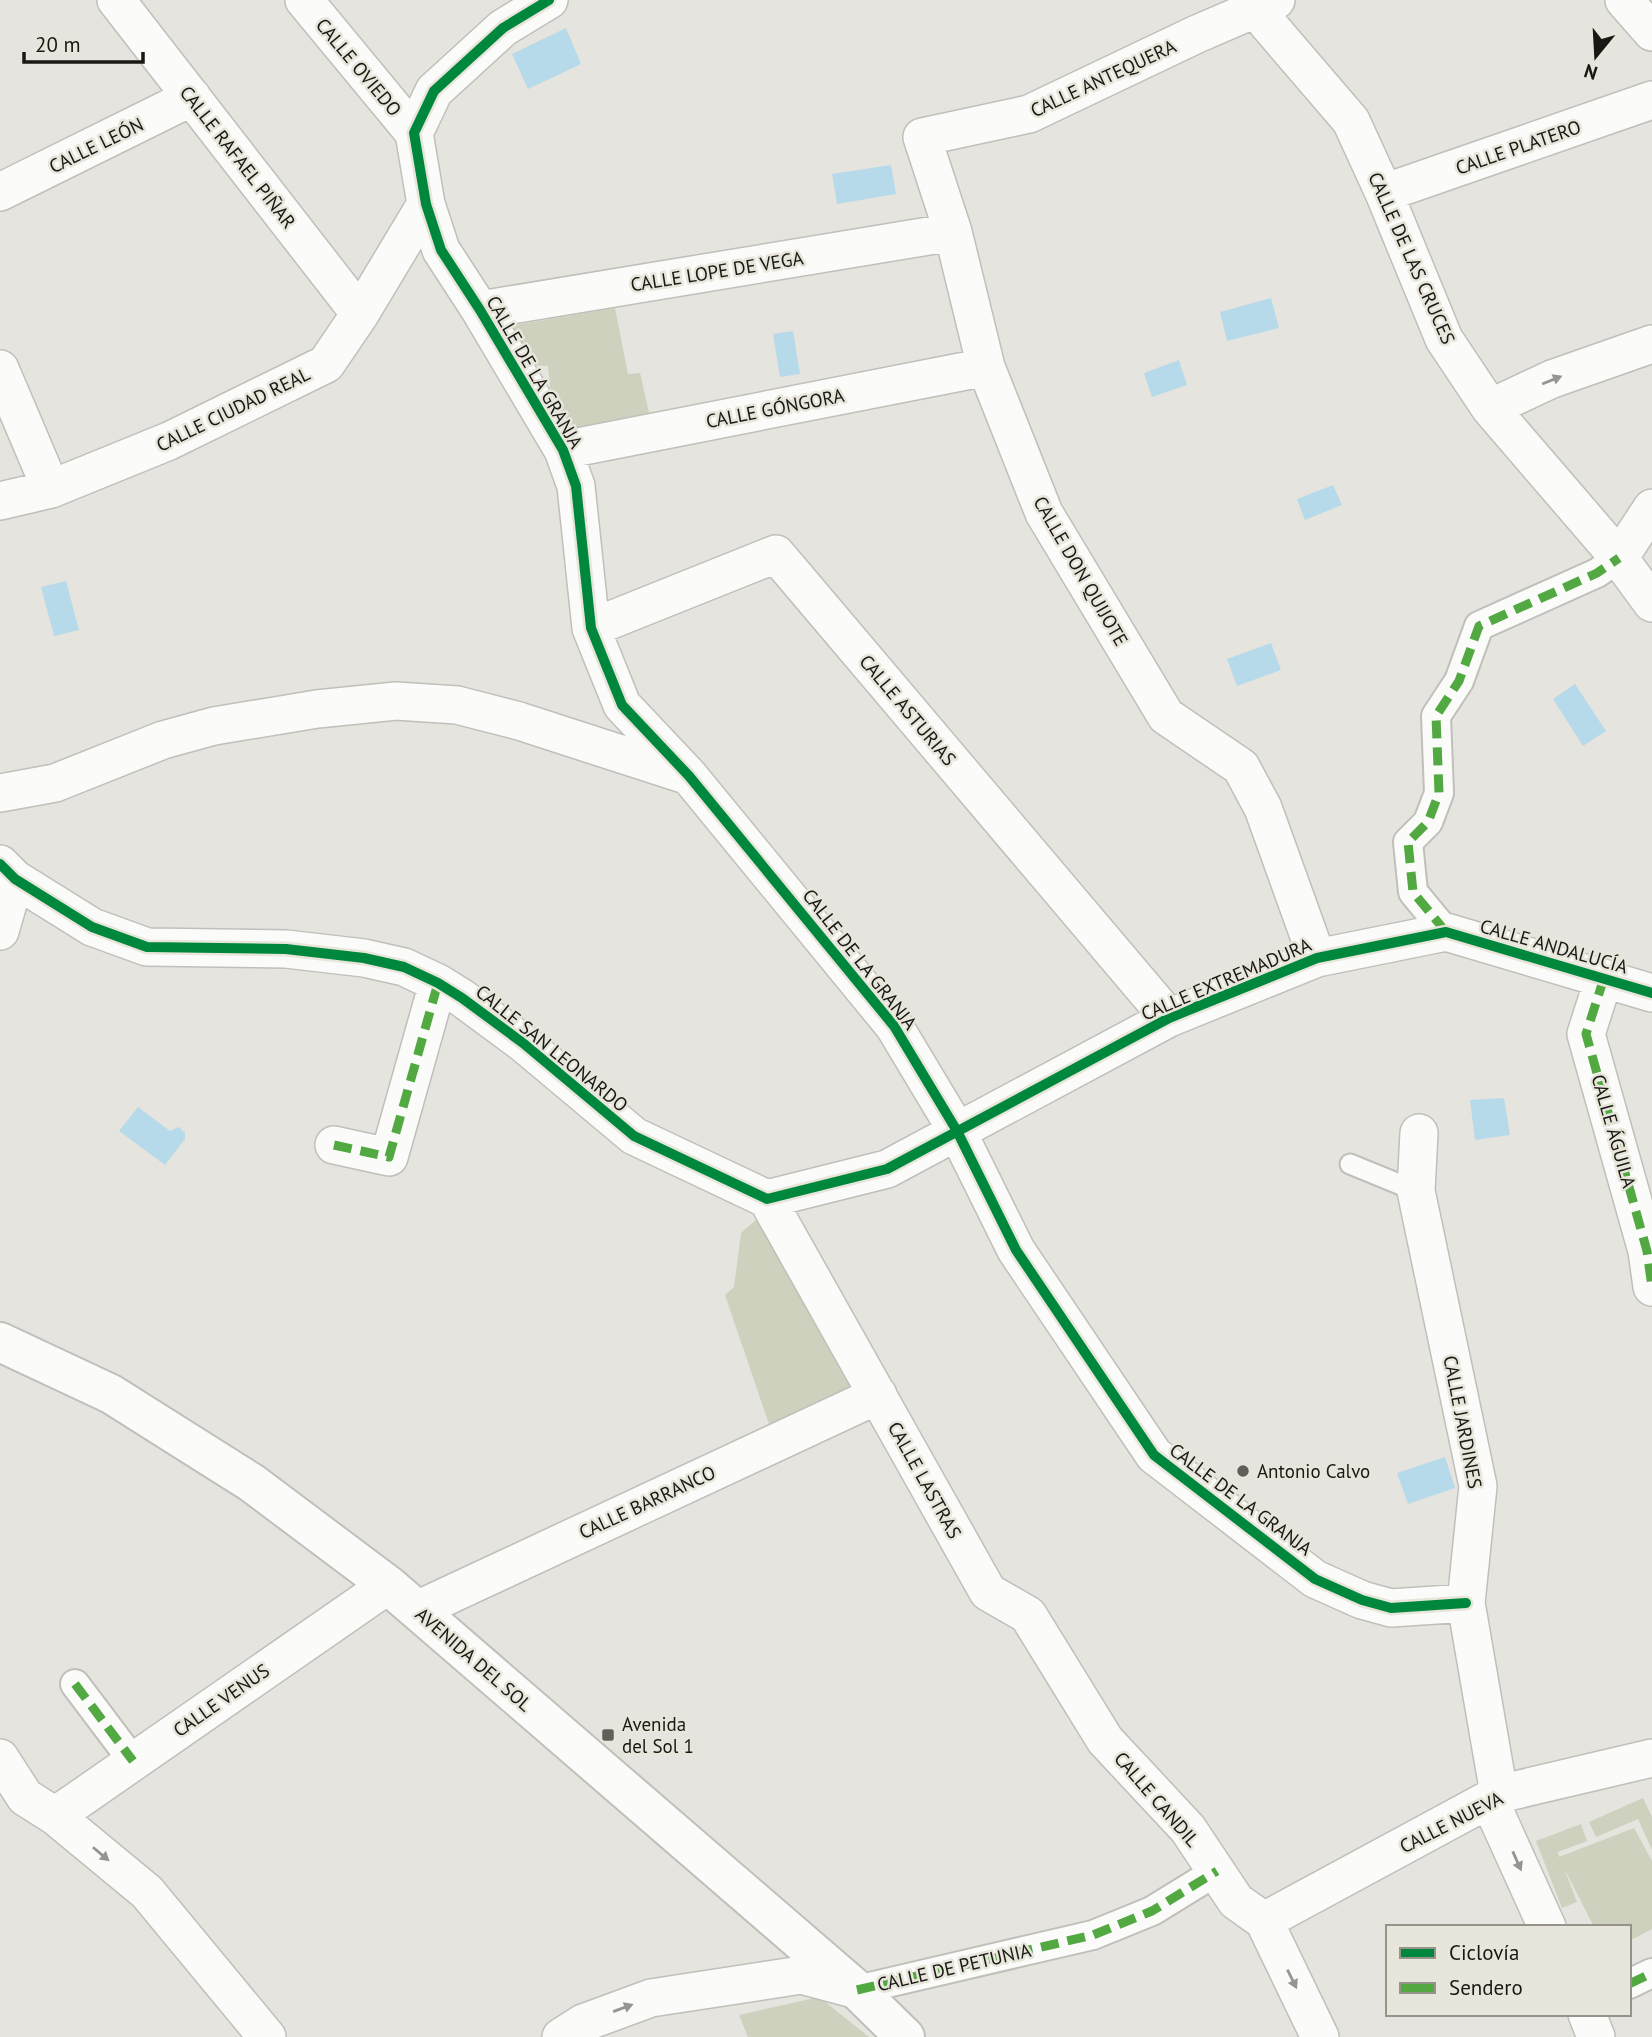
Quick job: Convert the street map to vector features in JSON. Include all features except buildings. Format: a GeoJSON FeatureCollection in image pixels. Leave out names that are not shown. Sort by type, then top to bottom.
{"type":"FeatureCollection","features":[{"type":"Feature","properties":{"kind":"street","name":"CALLE RAFAEL PIÑAR"},"geometry":{"type":"LineString","coordinates":[[116,0],[360,314]]}},
{"type":"Feature","properties":{"kind":"street","name":"CALLE OVIEDO"},"geometry":{"type":"LineString","coordinates":[[304,0],[414,134]]}},
{"type":"Feature","properties":{"kind":"street"},"geometry":{"type":"LineString","coordinates":[[414,134],[434,91],[503,28],[549,0]]}},
{"type":"Feature","properties":{"kind":"street"},"geometry":{"type":"LineString","coordinates":[[1624,0],[1652,32]]}},
{"type":"Feature","properties":{"kind":"street","name":"CALLE ANTEQUERA"},"geometry":{"type":"LineString","coordinates":[[922,136],[1029,114],[1263,2]]}},
{"type":"Feature","properties":{"kind":"street","name":"CALLE DE LAS CRUCES"},"geometry":{"type":"LineString","coordinates":[[1263,2],[1267,23],[1351,121],[1384,193],[1444,339],[1490,408],[1619,558],[1652,603]]}},
{"type":"Feature","properties":{"kind":"street","name":"CALLE LEÓN"},"geometry":{"type":"LineString","coordinates":[[0,192],[192,97]]}},
{"type":"Feature","properties":{"kind":"street","name":"CALLE PLATERO"},"geometry":{"type":"LineString","coordinates":[[1384,193],[1652,100]]}},
{"type":"Feature","properties":{"kind":"street","name":"CALLE DE LA GRANJA"},"geometry":{"type":"LineString","coordinates":[[414,134],[426,204],[441,250],[481,310],[563,450],[576,486],[591,628],[622,705],[689,776],[894,1026],[957,1131],[1016,1250],[1154,1455],[1315,1578],[1362,1600],[1391,1608],[1466,1603]]}},
{"type":"Feature","properties":{"kind":"street","name":"CALLE DON QUIJOTE"},"geometry":{"type":"LineString","coordinates":[[922,136],[953,232],[986,367],[1044,513],[1166,716],[1241,767],[1263,808],[1317,958]]}},
{"type":"Feature","properties":{"kind":"street","name":"CALLE CIUDAD REAL"},"geometry":{"type":"LineString","coordinates":[[0,501],[51,489],[169,441],[326,364],[360,314],[426,204]]}},
{"type":"Feature","properties":{"kind":"street","name":"CALLE LOPE DE VEGA"},"geometry":{"type":"LineString","coordinates":[[481,310],[953,232]]}},
{"type":"Feature","properties":{"kind":"street"},"geometry":{"type":"LineString","coordinates":[[1490,408],[1552,380],[1652,344]]}},
{"type":"Feature","properties":{"kind":"street","name":"CALLE GÓNGORA"},"geometry":{"type":"LineString","coordinates":[[563,450],[986,367]]}},
{"type":"Feature","properties":{"kind":"street"},"geometry":{"type":"LineString","coordinates":[[0,369],[51,489]]}},
{"type":"Feature","properties":{"kind":"street"},"geometry":{"type":"LineString","coordinates":[[1446,932],[1413,892],[1408,842],[1428,822],[1439,793],[1436,716],[1459,681],[1479,626],[1597,573],[1619,558],[1652,508]]}},
{"type":"Feature","properties":{"kind":"street","name":"CALLE ASTURIAS"},"geometry":{"type":"LineString","coordinates":[[591,628],[776,554],[1169,1018]]}},
{"type":"Feature","properties":{"kind":"street"},"geometry":{"type":"LineString","coordinates":[[0,793],[55,783],[163,740],[214,726],[317,709],[396,701],[457,705],[482,711],[689,776]]}},
{"type":"Feature","properties":{"kind":"street"},"geometry":{"type":"LineString","coordinates":[[0,931],[8,871]]}},
{"type":"Feature","properties":{"kind":"street","name":"CALLE SAN LEONARDO"},"geometry":{"type":"LineString","coordinates":[[8,871],[92,927],[147,947],[286,949],[364,958],[404,967],[438,983],[523,1043],[634,1136],[767,1199]]}},
{"type":"Feature","properties":{"kind":"street","name":"CALLE EXTREMADURA"},"geometry":{"type":"LineString","coordinates":[[957,1131],[1169,1018],[1317,958],[1446,932]]}},
{"type":"Feature","properties":{"kind":"street","name":"CALLE ANDALUCÍA"},"geometry":{"type":"LineString","coordinates":[[1446,932],[1652,993]]}},
{"type":"Feature","properties":{"kind":"street","name":"CALLE ÁGUILA"},"geometry":{"type":"LineString","coordinates":[[1604,978],[1586,1034],[1643,1239],[1652,1287]]}},
{"type":"Feature","properties":{"kind":"street"},"geometry":{"type":"LineString","coordinates":[[334,1145],[389,1157],[438,983]]}},
{"type":"Feature","properties":{"kind":"street"},"geometry":{"type":"LineString","coordinates":[[767,1199],[887,1169],[957,1131]]}},
{"type":"Feature","properties":{"kind":"street","name":"CALLE JARDINES"},"geometry":{"type":"LineString","coordinates":[[1419,1133],[1416,1191],[1478,1486],[1466,1603],[1494,1797],[1546,1925]]}},
{"type":"Feature","properties":{"kind":"street","name":"CALLE LASTRAS"},"geometry":{"type":"LineString","coordinates":[[767,1199],[988,1592],[1028,1615],[1105,1740]]}},
{"type":"Feature","properties":{"kind":"street","name":"AVENIDA DEL SOL"},"geometry":{"type":"LineString","coordinates":[[0,1342],[111,1394],[252,1483],[388,1585],[857,1990],[905,2037]]}},
{"type":"Feature","properties":{"kind":"street","name":"CALLE BARRANCO"},"geometry":{"type":"LineString","coordinates":[[417,1610],[878,1395]]}},
{"type":"Feature","properties":{"kind":"street","name":"CALLE VENUS"},"geometry":{"type":"LineString","coordinates":[[27,1805],[133,1761],[388,1585]]}},
{"type":"Feature","properties":{"kind":"street"},"geometry":{"type":"LineString","coordinates":[[75,1685],[133,1761]]}},
{"type":"Feature","properties":{"kind":"street","name":"CALLE CANDIL"},"geometry":{"type":"LineString","coordinates":[[1105,1740],[1188,1829],[1236,1901],[1264,1921]]}},
{"type":"Feature","properties":{"kind":"street"},"geometry":{"type":"LineString","coordinates":[[0,1758],[27,1805],[157,1885],[267,2037]]}},
{"type":"Feature","properties":{"kind":"street","name":"CALLE NUEVA"},"geometry":{"type":"LineString","coordinates":[[1264,1921],[1494,1797],[1652,1758]]}},
{"type":"Feature","properties":{"kind":"street","name":"CALLE DE PETUNIA"},"geometry":{"type":"LineString","coordinates":[[581,2032],[651,1998],[801,1975],[857,1990],[1093,1935],[1152,1911],[1217,1871]]}},
{"type":"Feature","properties":{"kind":"street"},"geometry":{"type":"LineString","coordinates":[[1264,1921],[1320,2037]]}},
{"type":"Feature","properties":{"kind":"street"},"geometry":{"type":"LineString","coordinates":[[1631,1983],[1652,1973]]}},
{"type":"Feature","properties":{"kind":"street"},"geometry":{"type":"LineString","coordinates":[[1588,2016],[1596,2037]]}},
{"type":"Feature","properties":{"kind":"lane"},"geometry":{"type":"LineString","coordinates":[[1350,1164],[1416,1191]]}},
{"type":"Feature","properties":{"kind":"green space"},"geometry":{"type":"Polygon","coordinates":[[[615,308],[628,374],[640,373],[650,417],[567,433],[551,396],[548,366],[528,365],[504,327],[615,308]]]}},
{"type":"Feature","properties":{"kind":"green space"},"geometry":{"type":"Polygon","coordinates":[[[757,1219],[856,1390],[770,1427],[725,1295],[734,1287],[741,1233],[757,1219]]]}},
{"type":"Feature","properties":{"kind":"green space"},"geometry":{"type":"Polygon","coordinates":[[[1643,1798],[1652,1817],[1652,1850],[1638,1819],[1596,1837],[1589,1822],[1643,1798]]]}},
{"type":"Feature","properties":{"kind":"green space"},"geometry":{"type":"Polygon","coordinates":[[[1581,1824],[1587,1841],[1558,1852],[1559,1857],[1634,1828],[1652,1861],[1652,1929],[1631,1940],[1631,1925],[1593,1925],[1564,1868],[1577,1902],[1562,1908],[1536,1841],[1581,1824]]]}},
{"type":"Feature","properties":{"kind":"green space"},"geometry":{"type":"Polygon","coordinates":[[[819,1997],[869,2037],[748,2037],[739,2015],[819,1997]]]}},
{"type":"Feature","properties":{"kind":"water"},"geometry":{"type":"Polygon","coordinates":[[[566,28],[581,64],[528,89],[512,54],[566,28]]]}},
{"type":"Feature","properties":{"kind":"water"},"geometry":{"type":"Polygon","coordinates":[[[891,165],[896,194],[837,204],[832,174],[891,165]]]}},
{"type":"Feature","properties":{"kind":"water"},"geometry":{"type":"Polygon","coordinates":[[[1271,298],[1279,328],[1227,341],[1220,312],[1271,298]]]}},
{"type":"Feature","properties":{"kind":"water"},"geometry":{"type":"Polygon","coordinates":[[[793,331],[800,374],[780,377],[773,334],[793,331]]]}},
{"type":"Feature","properties":{"kind":"water"},"geometry":{"type":"Polygon","coordinates":[[[1179,360],[1187,385],[1152,397],[1144,373],[1179,360]]]}},
{"type":"Feature","properties":{"kind":"water"},"geometry":{"type":"Polygon","coordinates":[[[1333,485],[1342,505],[1305,520],[1297,499],[1333,485]]]}},
{"type":"Feature","properties":{"kind":"water"},"geometry":{"type":"Polygon","coordinates":[[[66,581],[79,630],[54,636],[41,587],[66,581]]]}},
{"type":"Feature","properties":{"kind":"water"},"geometry":{"type":"Polygon","coordinates":[[[1271,643],[1281,670],[1237,686],[1227,659],[1271,643]]]}},
{"type":"Feature","properties":{"kind":"water"},"geometry":{"type":"Polygon","coordinates":[[[1575,684],[1606,731],[1583,746],[1553,699],[1575,684]]]}},
{"type":"Feature","properties":{"kind":"water"},"geometry":{"type":"Polygon","coordinates":[[[1504,1098],[1510,1135],[1475,1140],[1470,1100],[1504,1098]]]}},
{"type":"Feature","properties":{"kind":"water"},"geometry":{"type":"Polygon","coordinates":[[[138,1107],[170,1131],[179,1127],[185,1133],[185,1139],[165,1165],[119,1131],[138,1107]]]}},
{"type":"Feature","properties":{"kind":"water"},"geometry":{"type":"Polygon","coordinates":[[[1445,1457],[1455,1488],[1408,1504],[1397,1473],[1445,1457]]]}},
{"type":"Feature","properties":{"kind":"marked path"},"geometry":{"type":"LineString","coordinates":[[1446,932],[1413,892],[1408,842],[1428,822],[1439,793],[1436,716],[1459,681],[1479,626],[1597,573],[1619,558]]}},
{"type":"Feature","properties":{"kind":"marked path"},"geometry":{"type":"LineString","coordinates":[[1604,978],[1586,1034],[1647,1251],[1652,1287]]}},
{"type":"Feature","properties":{"kind":"marked path"},"geometry":{"type":"LineString","coordinates":[[334,1145],[389,1157],[438,983]]}},
{"type":"Feature","properties":{"kind":"marked path"},"geometry":{"type":"LineString","coordinates":[[75,1684],[133,1761]]}},
{"type":"Feature","properties":{"kind":"marked path"},"geometry":{"type":"LineString","coordinates":[[857,1990],[1093,1935],[1152,1911],[1217,1871]]}},
{"type":"Feature","properties":{"kind":"marked path"},"geometry":{"type":"LineString","coordinates":[[1631,1983],[1652,1973]]}},
{"type":"Feature","properties":{"kind":"cycle path"},"geometry":{"type":"LineString","coordinates":[[549,0],[503,28],[434,91],[414,133],[426,204],[441,250],[563,450],[576,486],[591,628],[622,705],[689,776],[894,1026],[957,1131],[1016,1250],[1154,1455],[1315,1579],[1362,1600],[1391,1608],[1466,1603]]}},
{"type":"Feature","properties":{"kind":"cycle path"},"geometry":{"type":"LineString","coordinates":[[0,864],[15,879],[92,927],[147,947],[286,949],[364,958],[404,967],[462,998],[523,1043],[634,1136],[767,1199],[887,1169],[1169,1018],[1317,958],[1446,932],[1652,993]]}},
{"type":"Feature","properties":{"kind":"place","name":"Antonio Calvo"},"geometry":{"type":"Point","coordinates":[1243,1471]}},
{"type":"Feature","properties":{"kind":"place","name":"Avenida del Sol 1"},"geometry":{"type":"Point","coordinates":[608,1735]}}]}
